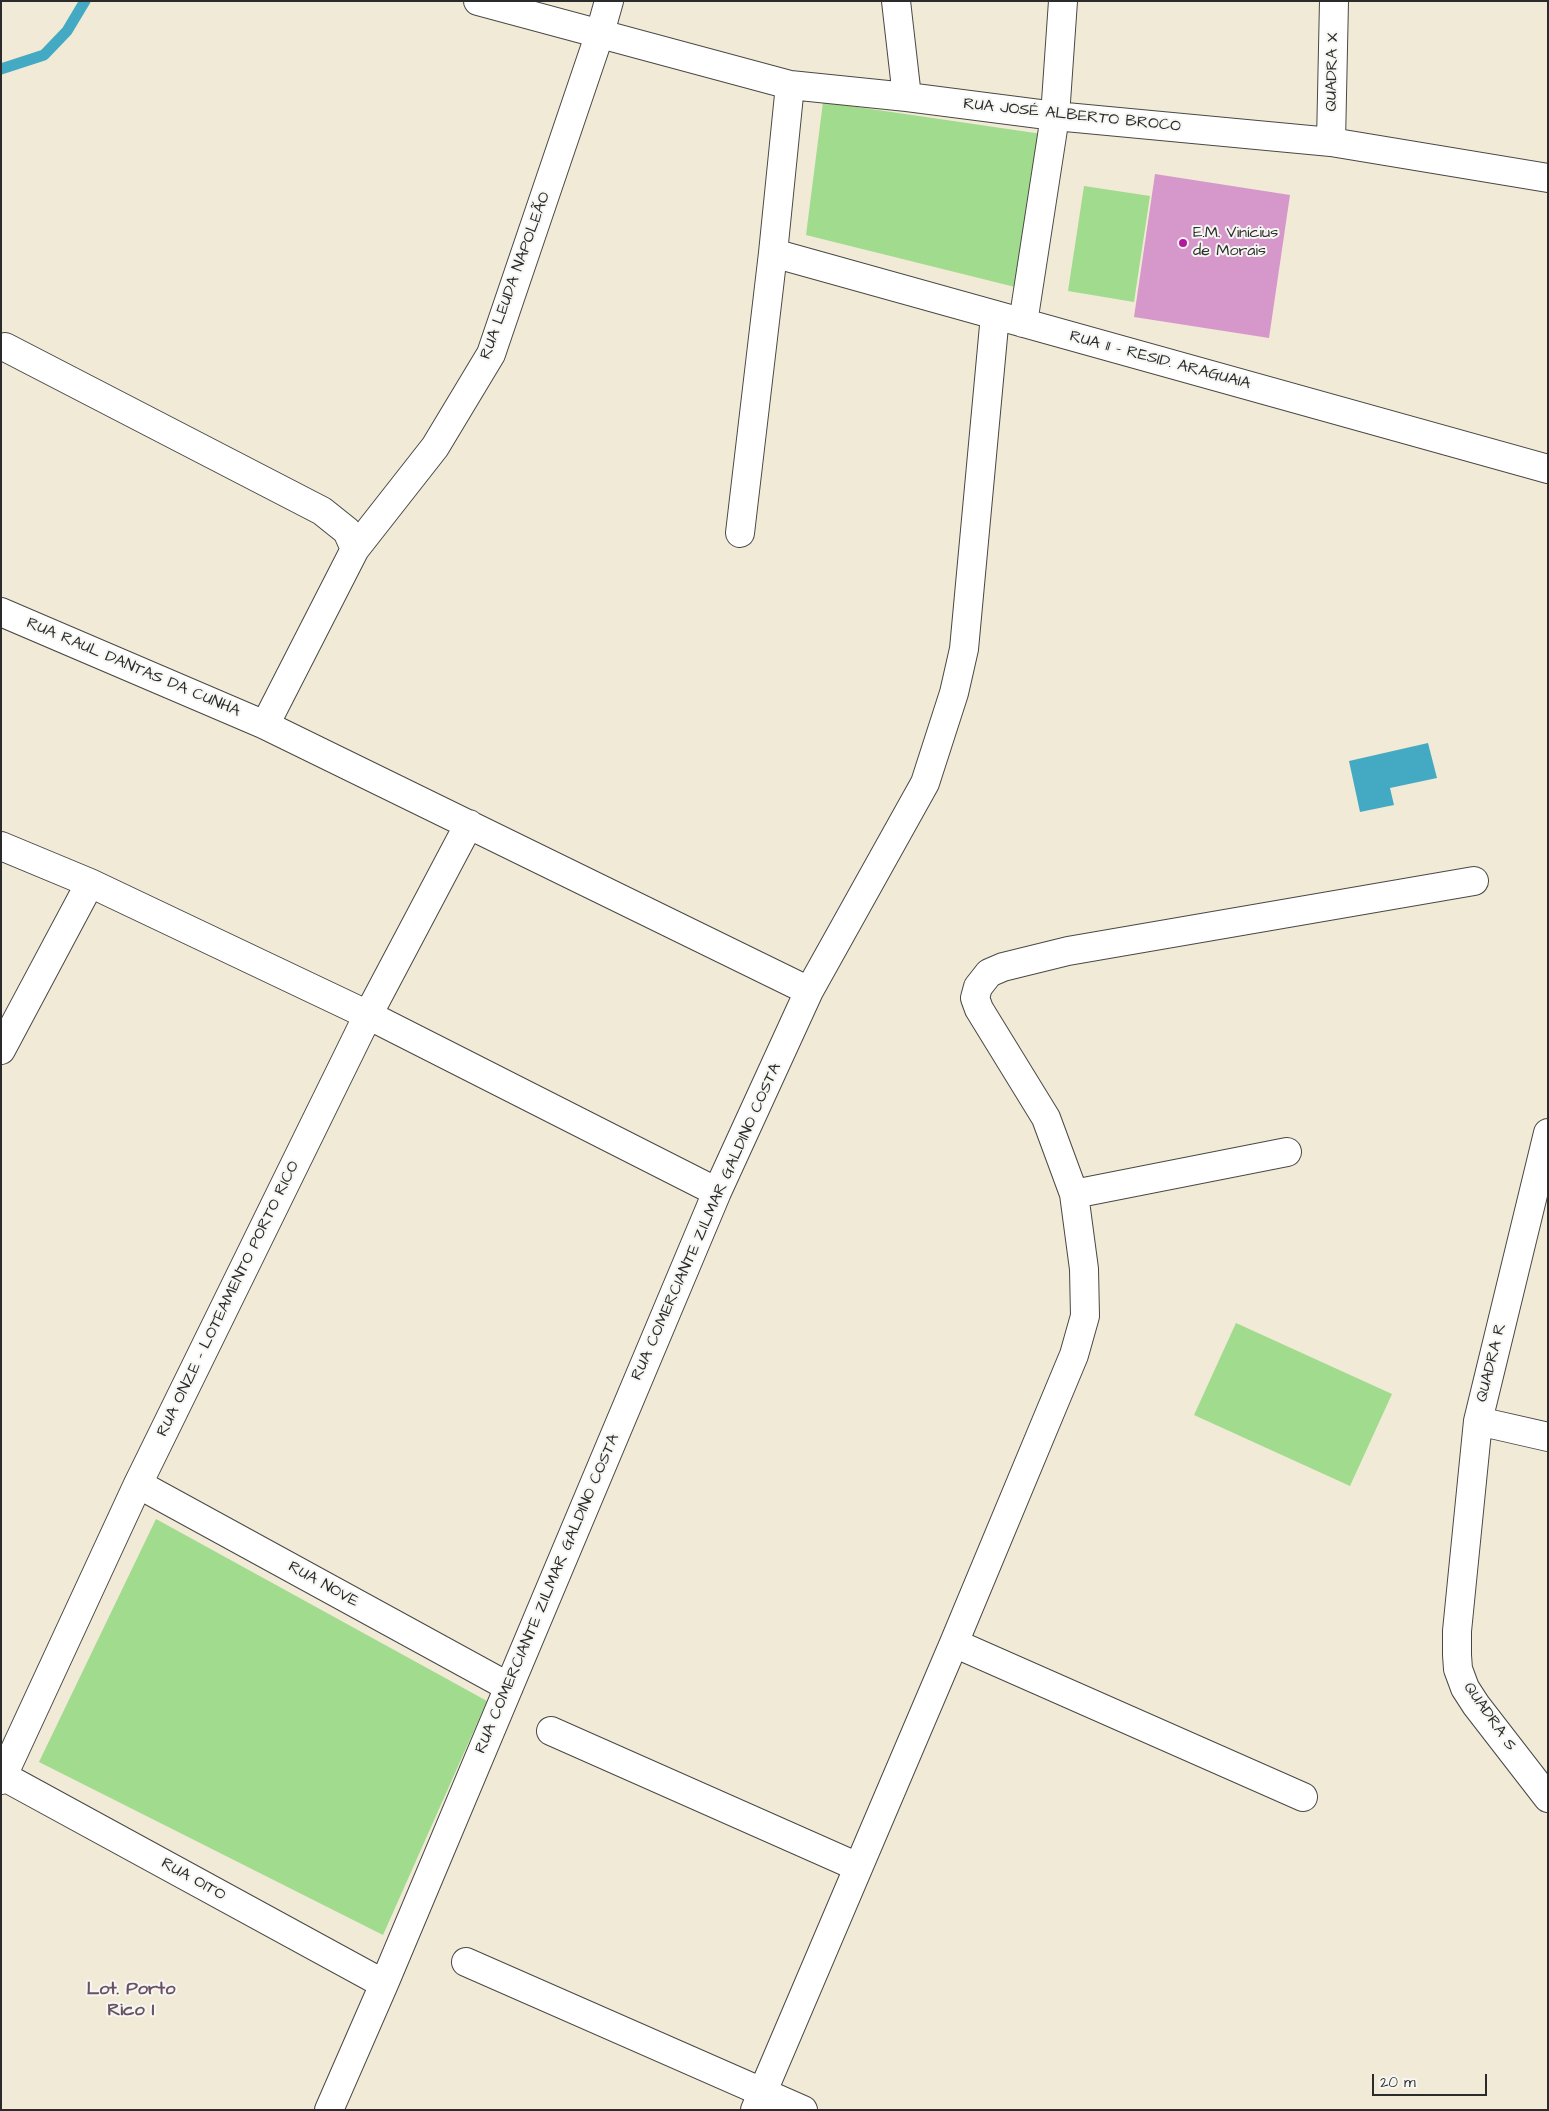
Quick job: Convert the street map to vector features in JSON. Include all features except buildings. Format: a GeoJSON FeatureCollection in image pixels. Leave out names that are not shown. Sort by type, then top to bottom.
{"type":"FeatureCollection","features":[{"type":"Feature","properties":{"kind":"street","name":"RUA JOSÉ ALBERTO BROCO"},"geometry":{"type":"LineString","coordinates":[[478,1],[790,85],[907,97],[1055,116],[1331,142],[1548,178]]}},
{"type":"Feature","properties":{"kind":"street","name":"RUA LEUDA NAPOLEÃO"},"geometry":{"type":"LineString","coordinates":[[265,724],[355,550],[435,447],[491,354],[600,33],[609,1]]}},
{"type":"Feature","properties":{"kind":"street"},"geometry":{"type":"LineString","coordinates":[[896,1],[907,97]]}},
{"type":"Feature","properties":{"kind":"street"},"geometry":{"type":"LineString","coordinates":[[1023,323],[1055,116],[1063,1]]}},
{"type":"Feature","properties":{"kind":"street","name":"QUADRA X"},"geometry":{"type":"LineString","coordinates":[[1331,142],[1334,1]]}},
{"type":"Feature","properties":{"kind":"street"},"geometry":{"type":"LineString","coordinates":[[740,533],[773,252],[790,85]]}},
{"type":"Feature","properties":{"kind":"street","name":"RUA 11 - RESID. ARAGUAIA"},"geometry":{"type":"LineString","coordinates":[[773,252],[995,316],[1548,469]]}},
{"type":"Feature","properties":{"kind":"street","name":"RUA COMERCIANTE ZILMAR GALDINO COSTA"},"geometry":{"type":"LineString","coordinates":[[329,2110],[384,1984],[717,1192],[809,991],[925,783],[954,693],[964,649],[969,614],[995,316]]}},
{"type":"Feature","properties":{"kind":"street"},"geometry":{"type":"LineString","coordinates":[[5,347],[322,511],[347,531],[355,550]]}},
{"type":"Feature","properties":{"kind":"street","name":"RUA RAUL DANTAS DA CUNHA"},"geometry":{"type":"LineString","coordinates":[[1,612],[265,724],[809,991]]}},
{"type":"Feature","properties":{"kind":"street","name":"RUA ONZE - LOTEAMENTO PORTO RICO"},"geometry":{"type":"LineString","coordinates":[[2,1777],[138,1484],[368,1015],[469,824]]}},
{"type":"Feature","properties":{"kind":"street"},"geometry":{"type":"LineString","coordinates":[[1,846],[90,883],[368,1015],[717,1192]]}},
{"type":"Feature","properties":{"kind":"street"},"geometry":{"type":"LineString","coordinates":[[759,2101],[1074,1355],[1084,1316],[1086,1295],[1074,1194],[1046,1118],[979,1009],[975,998],[978,987],[989,973],[1003,967],[1068,951],[1474,881]]}},
{"type":"Feature","properties":{"kind":"street"},"geometry":{"type":"LineString","coordinates":[[1,1050],[90,883]]}},
{"type":"Feature","properties":{"kind":"street","name":"QUADRA R"},"geometry":{"type":"LineString","coordinates":[[1462,1597],[1478,1421],[1548,1134]]}},
{"type":"Feature","properties":{"kind":"street"},"geometry":{"type":"LineString","coordinates":[[1074,1194],[1287,1152]]}},
{"type":"Feature","properties":{"kind":"street"},"geometry":{"type":"LineString","coordinates":[[1478,1421],[1548,1438]]}},
{"type":"Feature","properties":{"kind":"street","name":"RUA NOVE"},"geometry":{"type":"LineString","coordinates":[[138,1484],[509,1687]]}},
{"type":"Feature","properties":{"kind":"street","name":"QUADRA S"},"geometry":{"type":"LineString","coordinates":[[1462,1597],[1457,1631],[1457,1655],[1458,1669],[1465,1688],[1548,1798]]}},
{"type":"Feature","properties":{"kind":"street"},"geometry":{"type":"LineString","coordinates":[[954,1643],[1303,1797]]}},
{"type":"Feature","properties":{"kind":"street"},"geometry":{"type":"LineString","coordinates":[[551,1731],[858,1867]]}},
{"type":"Feature","properties":{"kind":"street","name":"RUA OITO"},"geometry":{"type":"LineString","coordinates":[[2,1777],[384,1984]]}},
{"type":"Feature","properties":{"kind":"street"},"geometry":{"type":"LineString","coordinates":[[466,1962],[759,2101],[803,2110]]}},
{"type":"Feature","properties":{"kind":"green space"},"geometry":{"type":"Polygon","coordinates":[[[823,102],[1042,134],[1023,289],[806,235],[823,102]]]}},
{"type":"Feature","properties":{"kind":"green space"},"geometry":{"type":"Polygon","coordinates":[[[1084,186],[1150,196],[1134,302],[1068,291],[1084,186]]]}},
{"type":"Feature","properties":{"kind":"green space"},"geometry":{"type":"Polygon","coordinates":[[[1236,1323],[1392,1394],[1350,1486],[1194,1415],[1236,1323]]]}},
{"type":"Feature","properties":{"kind":"green space"},"geometry":{"type":"Polygon","coordinates":[[[156,1519],[487,1701],[383,1935],[39,1762],[156,1519]]]}},
{"type":"Feature","properties":{"kind":"water"},"geometry":{"type":"Polygon","coordinates":[[[1428,743],[1437,778],[1390,788],[1394,805],[1360,812],[1349,761],[1428,743]]]}},
{"type":"Feature","properties":{"kind":"waterway"},"geometry":{"type":"LineString","coordinates":[[1,69],[44,55],[67,31],[85,1]]}},
{"type":"Feature","properties":{"kind":"place","name":"E.M. Vinícius de Morais"},"geometry":{"type":"Point","coordinates":[1183,243]}},
{"type":"Feature","properties":{"kind":"district","name":"Lot. Porto Rico I"},"geometry":{"type":"Point","coordinates":[131,2000]}}]}
